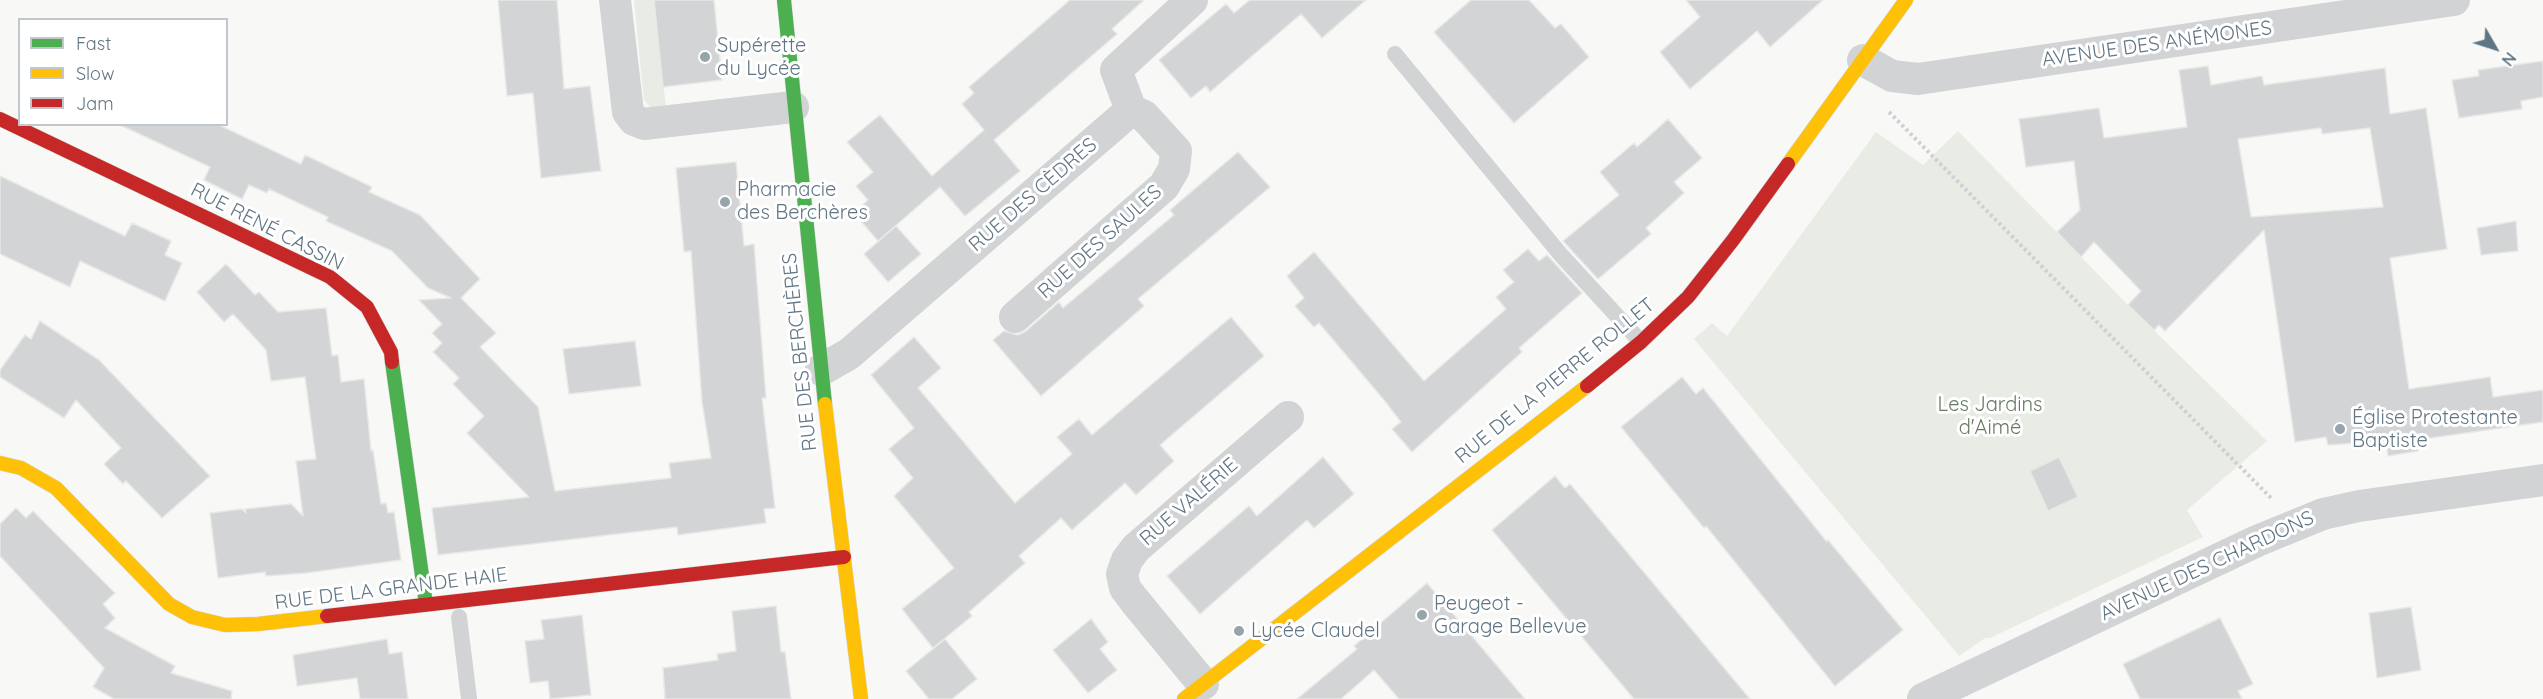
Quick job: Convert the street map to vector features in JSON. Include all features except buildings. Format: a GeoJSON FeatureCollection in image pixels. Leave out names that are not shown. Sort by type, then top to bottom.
{"type":"FeatureCollection","features":[{"type":"Feature","properties":{"kind":"street"},"geometry":{"type":"LineString","coordinates":[[615,0],[628,112],[634,120],[644,124],[793,107]]}},
{"type":"Feature","properties":{"kind":"street","name":"RUE DES BERCHÈRES"},"geometry":{"type":"LineString","coordinates":[[784,0],[821,370],[861,699]]}},
{"type":"Feature","properties":{"kind":"street"},"geometry":{"type":"LineString","coordinates":[[1131,110],[1116,70],[1192,0]]}},
{"type":"Feature","properties":{"kind":"street","name":"RUE DE LA PIERRE ROLLET"},"geometry":{"type":"LineString","coordinates":[[1193,691],[1641,342],[1688,297],[1733,240],[1905,0]]}},
{"type":"Feature","properties":{"kind":"street","name":"AVENUE DES ANÉMONES"},"geometry":{"type":"LineString","coordinates":[[1863,60],[1892,76],[1918,79],[2454,0]]}},
{"type":"Feature","properties":{"kind":"street","name":"RUE DES SAULES"},"geometry":{"type":"LineString","coordinates":[[1015,317],[1164,186],[1174,170],[1176,152],[1144,116],[1131,110]]}},
{"type":"Feature","properties":{"kind":"street","name":"RUE DES CÈDRES"},"geometry":{"type":"LineString","coordinates":[[821,370],[849,354],[1131,110]]}},
{"type":"Feature","properties":{"kind":"street","name":"RUE RENÉ CASSIN"},"geometry":{"type":"LineString","coordinates":[[0,119],[330,277],[367,307],[391,352],[447,607]]}},
{"type":"Feature","properties":{"kind":"street","name":"RUE VALÉRIE"},"geometry":{"type":"LineString","coordinates":[[1193,691],[1125,588],[1122,574],[1136,548],[1288,417]]}},
{"type":"Feature","properties":{"kind":"street","name":"RUE DE LA GRANDE HAIE"},"geometry":{"type":"LineString","coordinates":[[0,463],[21,468],[56,488],[169,604],[192,617],[225,625],[447,607],[844,557]]}},
{"type":"Feature","properties":{"kind":"street","name":"AVENUE DES CHARDONS"},"geometry":{"type":"LineString","coordinates":[[1923,699],[2295,523],[2359,506],[2543,480]]}},
{"type":"Feature","properties":{"kind":"lane"},"geometry":{"type":"LineString","coordinates":[[1395,54],[1561,255],[1641,342]]}},
{"type":"Feature","properties":{"kind":"lane"},"geometry":{"type":"LineString","coordinates":[[447,607],[469,699]]}},
{"type":"Feature","properties":{"kind":"path"},"geometry":{"type":"LineString","coordinates":[[1892,76],[1879,101],[2295,523]]}},
{"type":"Feature","properties":{"kind":"green space"},"geometry":{"type":"Polygon","coordinates":[[[634,0],[654,0],[666,108],[651,108],[644,100],[634,0]]]}},
{"type":"Feature","properties":{"kind":"green space","name":"Les Jardins d'Aimé"},"geometry":{"type":"Polygon","coordinates":[[[1958,131],[2128,305],[2267,441],[2187,510],[2203,537],[1990,638],[1985,638],[1959,656],[1694,339],[1712,323],[1727,336],[1876,132],[1923,165],[1958,131]]]}},
{"type":"Feature","properties":{"kind":"traffic: fast"},"geometry":{"type":"LineString","coordinates":[[784,0],[825,404]]}},
{"type":"Feature","properties":{"kind":"traffic: fast"},"geometry":{"type":"LineString","coordinates":[[392,362],[426,604]]}},
{"type":"Feature","properties":{"kind":"traffic: slow"},"geometry":{"type":"LineString","coordinates":[[1788,164],[1906,0]]}},
{"type":"Feature","properties":{"kind":"traffic: slow"},"geometry":{"type":"LineString","coordinates":[[1184,699],[1587,386]]}},
{"type":"Feature","properties":{"kind":"traffic: slow"},"geometry":{"type":"LineString","coordinates":[[825,404],[861,699]]}},
{"type":"Feature","properties":{"kind":"traffic: slow"},"geometry":{"type":"LineString","coordinates":[[0,463],[21,468],[56,488],[169,604],[192,617],[225,625],[258,624],[327,616]]}},
{"type":"Feature","properties":{"kind":"traffic: jam"},"geometry":{"type":"LineString","coordinates":[[0,119],[330,277],[367,307],[391,352],[392,362]]}},
{"type":"Feature","properties":{"kind":"traffic: jam"},"geometry":{"type":"LineString","coordinates":[[1587,386],[1641,342],[1688,297],[1788,164]]}},
{"type":"Feature","properties":{"kind":"traffic: jam"},"geometry":{"type":"LineString","coordinates":[[327,616],[844,557]]}},
{"type":"Feature","properties":{"kind":"place","name":"Supérette du Lycée"},"geometry":{"type":"Point","coordinates":[705,57]}},
{"type":"Feature","properties":{"kind":"place","name":"Pharmacie des Berchères"},"geometry":{"type":"Point","coordinates":[725,202]}},
{"type":"Feature","properties":{"kind":"place","name":"Église Protestante Baptiste"},"geometry":{"type":"Point","coordinates":[2340,429]}},
{"type":"Feature","properties":{"kind":"place","name":"Peugeot - Garage Bellevue"},"geometry":{"type":"Point","coordinates":[1422,615]}},
{"type":"Feature","properties":{"kind":"place","name":"Lycée Claudel"},"geometry":{"type":"Point","coordinates":[1239,631]}}]}
